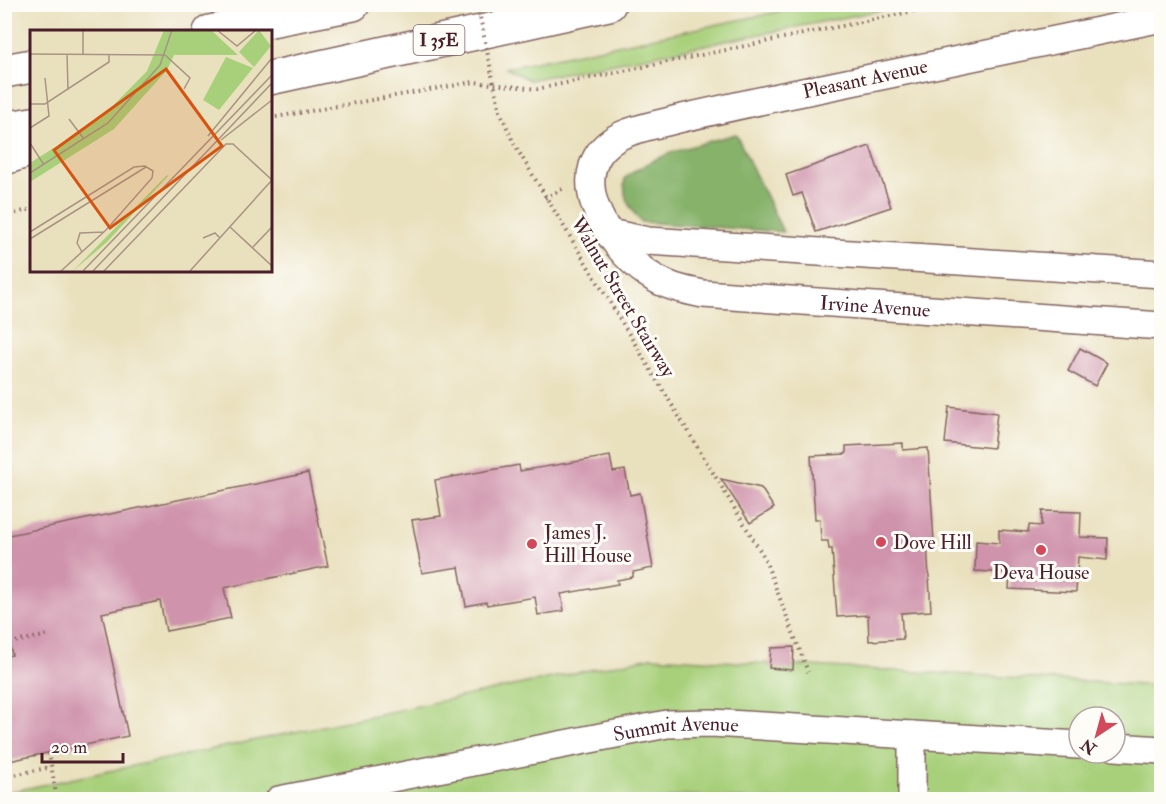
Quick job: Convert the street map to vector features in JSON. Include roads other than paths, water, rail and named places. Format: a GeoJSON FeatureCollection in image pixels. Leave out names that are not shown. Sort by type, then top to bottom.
{"type":"FeatureCollection","features":[{"type":"Feature","properties":{"kind":"highway"},"geometry":{"type":"LineString","coordinates":[[220,30],[353,4]]}},
{"type":"Feature","properties":{"kind":"highway","name":"I 35E"},"geometry":{"type":"LineString","coordinates":[[272,78],[609,4]]}},
{"type":"Feature","properties":{"kind":"highway"},"geometry":{"type":"LineString","coordinates":[[4,55],[30,56]]}},
{"type":"Feature","properties":{"kind":"highway"},"geometry":{"type":"LineString","coordinates":[[4,71],[30,66]]}},
{"type":"Feature","properties":{"kind":"highway"},"geometry":{"type":"LineString","coordinates":[[4,129],[30,124]]}},
{"type":"Feature","properties":{"kind":"highway"},"geometry":{"type":"LineString","coordinates":[[4,158],[30,151]]}},
{"type":"Feature","properties":{"kind":"street","name":"Pleasant Avenue"},"geometry":{"type":"LineString","coordinates":[[590,175],[606,146],[639,129],[718,110],[1161,18]]}},
{"type":"Feature","properties":{"kind":"street","name":"Irvine Avenue"},"geometry":{"type":"LineString","coordinates":[[590,175],[596,212],[609,233],[625,254],[646,273],[665,284],[703,294],[1161,326]]}},
{"type":"Feature","properties":{"kind":"street"},"geometry":{"type":"LineString","coordinates":[[609,233],[660,242],[1161,274]]}},
{"type":"Feature","properties":{"kind":"street","name":"Summit Avenue"},"geometry":{"type":"LineString","coordinates":[[279,800],[667,724],[711,723],[1067,744]]}},
{"type":"Feature","properties":{"kind":"street"},"geometry":{"type":"LineString","coordinates":[[912,735],[912,800]]}},
{"type":"Feature","properties":{"kind":"street"},"geometry":{"type":"LineString","coordinates":[[1127,748],[1161,750]]}},
{"type":"Feature","properties":{"kind":"place","name":"Dove Hill"},"geometry":{"type":"Point","coordinates":[881,542]}},
{"type":"Feature","properties":{"kind":"place","name":"James J. Hill House"},"geometry":{"type":"Point","coordinates":[532,544]}},
{"type":"Feature","properties":{"kind":"place","name":"Deva House"},"geometry":{"type":"Point","coordinates":[1041,550]}}]}
